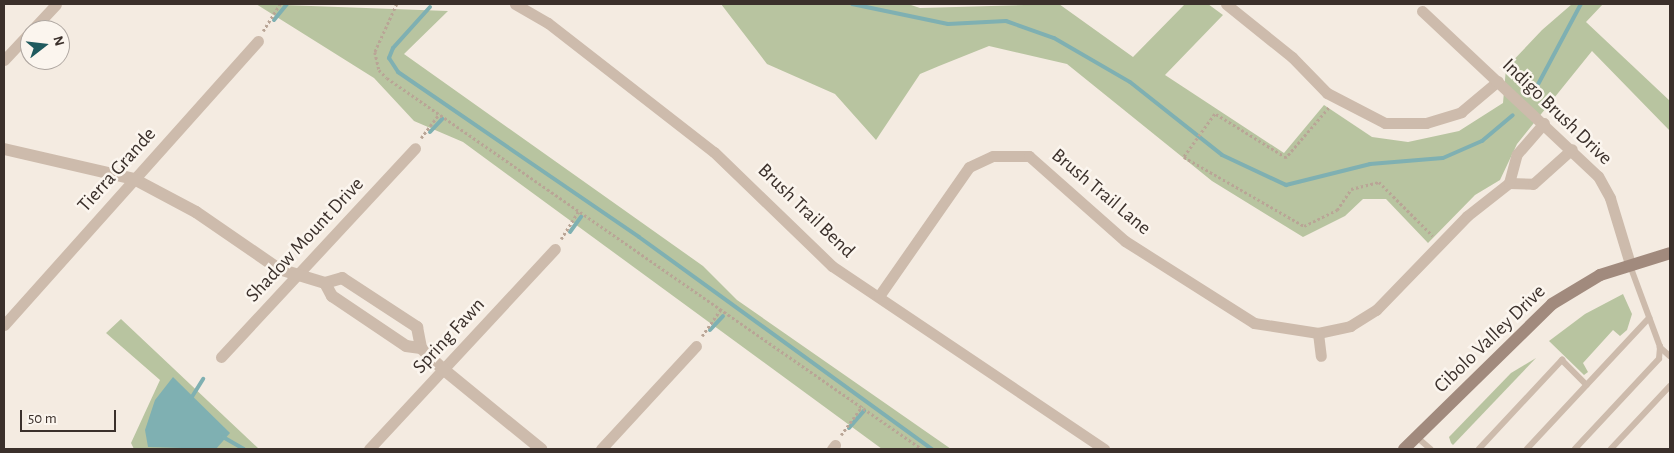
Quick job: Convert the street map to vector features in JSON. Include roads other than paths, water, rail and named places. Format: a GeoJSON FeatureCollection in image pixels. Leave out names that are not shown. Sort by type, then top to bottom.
{"type":"FeatureCollection","features":[{"type":"Feature","properties":{"kind":"main road","name":"Cibolo Valley Drive"},"geometry":{"type":"LineString","coordinates":[[1404,449],[1552,304],[1630,264],[1670,253]]}},
{"type":"Feature","properties":{"kind":"street"},"geometry":{"type":"LineString","coordinates":[[41,20],[56,4]]}},
{"type":"Feature","properties":{"kind":"street","name":"Brush Trail Bend"},"geometry":{"type":"LineString","coordinates":[[515,4],[548,23],[714,152],[826,260],[1104,449]]}},
{"type":"Feature","properties":{"kind":"street"},"geometry":{"type":"LineString","coordinates":[[1226,4],[1267,34],[1336,99],[1385,123],[1426,123],[1461,112],[1498,82]]}},
{"type":"Feature","properties":{"kind":"street","name":"Indigo Brush Drive"},"geometry":{"type":"LineString","coordinates":[[1422,11],[1572,149],[1598,176],[1610,198],[1630,264]]}},
{"type":"Feature","properties":{"kind":"street","name":"Tierra Grande"},"geometry":{"type":"LineString","coordinates":[[4,325],[258,41]]}},
{"type":"Feature","properties":{"kind":"street"},"geometry":{"type":"LineString","coordinates":[[4,60],[20,43]]}},
{"type":"Feature","properties":{"kind":"street"},"geometry":{"type":"LineString","coordinates":[[1544,123],[1517,154],[1509,184],[1532,184],[1572,149]]}},
{"type":"Feature","properties":{"kind":"street"},"geometry":{"type":"LineString","coordinates":[[4,148],[134,179],[196,212],[254,256],[299,276],[325,283],[342,278],[383,302],[417,327],[422,348],[443,369],[541,449]]}},
{"type":"Feature","properties":{"kind":"street","name":"Shadow Mount Drive"},"geometry":{"type":"LineString","coordinates":[[221,357],[299,276],[415,148]]}},
{"type":"Feature","properties":{"kind":"street","name":"Brush Trail Lane"},"geometry":{"type":"LineString","coordinates":[[880,296],[969,167],[993,156],[1029,156],[1126,241],[1254,323],[1318,333],[1350,326],[1376,310],[1467,216],[1509,184]]}},
{"type":"Feature","properties":{"kind":"street","name":"Spring Fawn"},"geometry":{"type":"LineString","coordinates":[[369,449],[555,249]]}},
{"type":"Feature","properties":{"kind":"street"},"geometry":{"type":"LineString","coordinates":[[325,283],[332,296],[406,346],[422,348]]}},
{"type":"Feature","properties":{"kind":"street"},"geometry":{"type":"LineString","coordinates":[[1318,333],[1321,356]]}},
{"type":"Feature","properties":{"kind":"street"},"geometry":{"type":"LineString","coordinates":[[601,449],[696,346]]}},
{"type":"Feature","properties":{"kind":"lane"},"geometry":{"type":"LineString","coordinates":[[1575,449],[1659,359],[1660,347],[1630,264]]}},
{"type":"Feature","properties":{"kind":"lane"},"geometry":{"type":"LineString","coordinates":[[1528,449],[1650,318]]}},
{"type":"Feature","properties":{"kind":"lane"},"geometry":{"type":"LineString","coordinates":[[1660,347],[1670,356]]}},
{"type":"Feature","properties":{"kind":"lane"},"geometry":{"type":"LineString","coordinates":[[1479,449],[1562,360],[1587,385]]}},
{"type":"Feature","properties":{"kind":"lane"},"geometry":{"type":"LineString","coordinates":[[1611,449],[1670,386]]}},
{"type":"Feature","properties":{"kind":"lane"},"geometry":{"type":"LineString","coordinates":[[1417,437],[1431,449]]}},
{"type":"Feature","properties":{"kind":"water"},"geometry":{"type":"Polygon","coordinates":[[[173,377],[230,433],[216,449],[148,447],[145,430],[155,400],[173,377]]]}},
{"type":"Feature","properties":{"kind":"waterway"},"geometry":{"type":"LineString","coordinates":[[274,20],[287,4]]}},
{"type":"Feature","properties":{"kind":"waterway"},"geometry":{"type":"LineString","coordinates":[[852,4],[948,24],[1006,21],[1054,38],[1130,82],[1222,155],[1286,185],[1370,164],[1443,158],[1482,141],[1513,115]]}},
{"type":"Feature","properties":{"kind":"waterway"},"geometry":{"type":"LineString","coordinates":[[1535,90],[1581,4]]}},
{"type":"Feature","properties":{"kind":"waterway"},"geometry":{"type":"LineString","coordinates":[[430,7],[393,48],[389,58],[398,72],[639,237],[932,449]]}},
{"type":"Feature","properties":{"kind":"waterway"},"geometry":{"type":"LineString","coordinates":[[430,132],[442,119]]}},
{"type":"Feature","properties":{"kind":"waterway"},"geometry":{"type":"LineString","coordinates":[[570,232],[581,217]]}},
{"type":"Feature","properties":{"kind":"waterway"},"geometry":{"type":"LineString","coordinates":[[710,330],[723,316]]}},
{"type":"Feature","properties":{"kind":"waterway"},"geometry":{"type":"LineString","coordinates":[[190,400],[203,379]]}},
{"type":"Feature","properties":{"kind":"waterway"},"geometry":{"type":"LineString","coordinates":[[849,428],[864,411]]}},
{"type":"Feature","properties":{"kind":"waterway"},"geometry":{"type":"LineString","coordinates":[[223,437],[244,449]]}}]}
